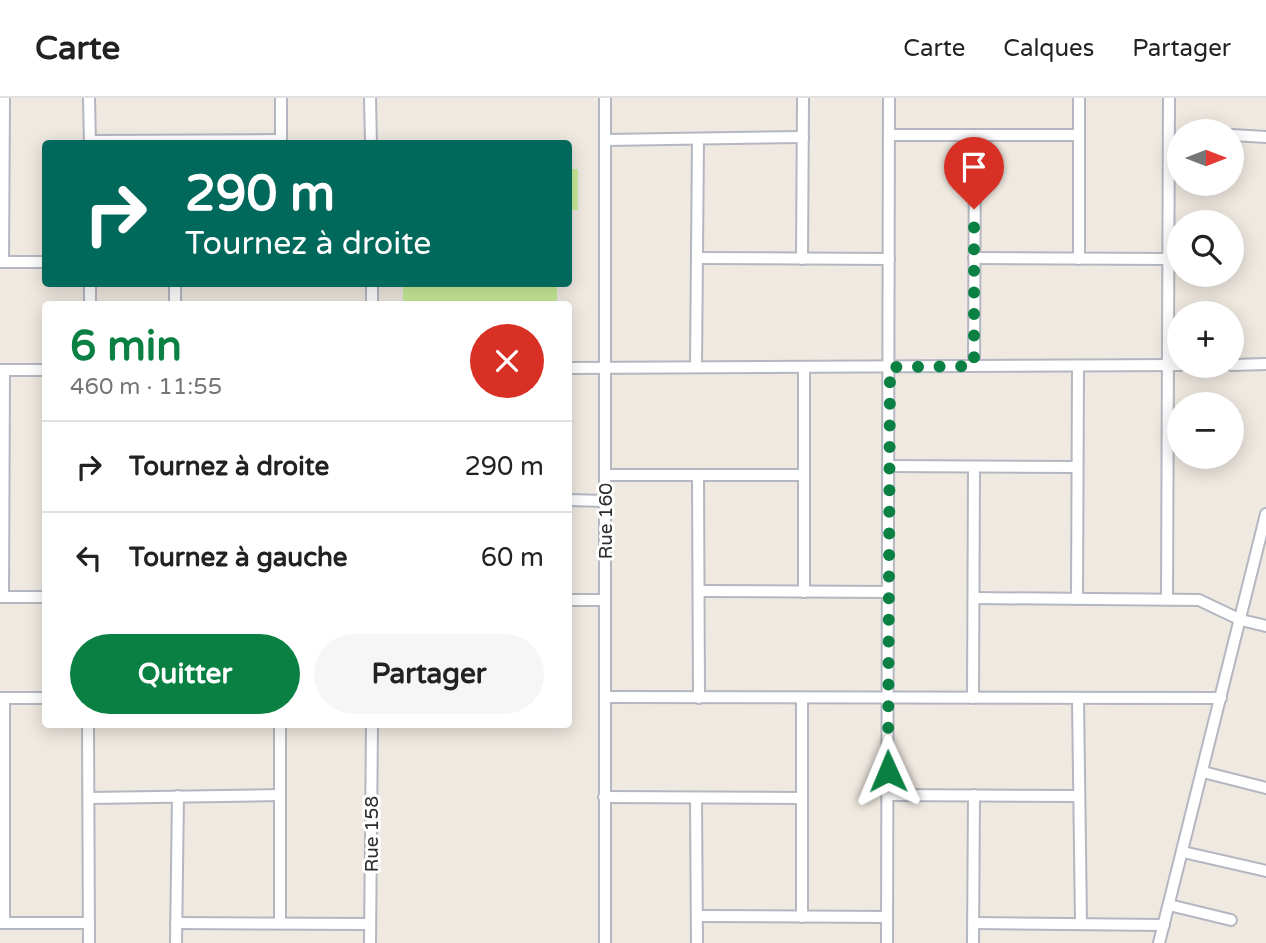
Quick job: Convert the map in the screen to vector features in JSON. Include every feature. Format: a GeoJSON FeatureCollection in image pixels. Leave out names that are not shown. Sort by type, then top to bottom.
{"type":"FeatureCollection","features":[{"type":"Feature","properties":{"kind":"street"},"geometry":{"type":"LineString","coordinates":[[4,98],[2,262],[42,262]]}},
{"type":"Feature","properties":{"kind":"street"},"geometry":{"type":"LineString","coordinates":[[89,98],[90,140]]}},
{"type":"Feature","properties":{"kind":"street"},"geometry":{"type":"LineString","coordinates":[[281,98],[281,140]]}},
{"type":"Feature","properties":{"kind":"street"},"geometry":{"type":"LineString","coordinates":[[370,98],[371,140]]}},
{"type":"Feature","properties":{"kind":"street","name":"Rue 160"},"geometry":{"type":"LineString","coordinates":[[605,98],[605,943]]}},
{"type":"Feature","properties":{"kind":"street"},"geometry":{"type":"LineString","coordinates":[[802,258],[803,98]]}},
{"type":"Feature","properties":{"kind":"street"},"geometry":{"type":"LineString","coordinates":[[887,943],[889,98]]}},
{"type":"Feature","properties":{"kind":"street"},"geometry":{"type":"LineString","coordinates":[[1079,98],[1079,258]]}},
{"type":"Feature","properties":{"kind":"street"},"geometry":{"type":"LineString","coordinates":[[1169,98],[1172,119]]}},
{"type":"Feature","properties":{"kind":"street"},"geometry":{"type":"LineString","coordinates":[[889,135],[1079,135]]}},
{"type":"Feature","properties":{"kind":"street"},"geometry":{"type":"LineString","coordinates":[[974,366],[975,135]]}},
{"type":"Feature","properties":{"kind":"street"},"geometry":{"type":"LineString","coordinates":[[1244,136],[1266,137]]}},
{"type":"Feature","properties":{"kind":"street"},"geometry":{"type":"LineString","coordinates":[[605,140],[803,137]]}},
{"type":"Feature","properties":{"kind":"street"},"geometry":{"type":"LineString","coordinates":[[696,367],[698,139]]}},
{"type":"Feature","properties":{"kind":"street"},"geometry":{"type":"LineString","coordinates":[[696,258],[889,259]]}},
{"type":"Feature","properties":{"kind":"street"},"geometry":{"type":"LineString","coordinates":[[974,258],[1167,259]]}},
{"type":"Feature","properties":{"kind":"street"},"geometry":{"type":"LineString","coordinates":[[1244,365],[1266,364]]}},
{"type":"Feature","properties":{"kind":"street"},"geometry":{"type":"LineString","coordinates":[[572,368],[1167,365]]}},
{"type":"Feature","properties":{"kind":"street"},"geometry":{"type":"LineString","coordinates":[[1077,599],[1078,367]]}},
{"type":"Feature","properties":{"kind":"street"},"geometry":{"type":"LineString","coordinates":[[803,368],[804,592]]}},
{"type":"Feature","properties":{"kind":"street"},"geometry":{"type":"LineString","coordinates":[[42,370],[2,370],[1,473],[2,597],[42,597]]}},
{"type":"Feature","properties":{"kind":"street"},"geometry":{"type":"LineString","coordinates":[[1167,599],[1174,378]]}},
{"type":"Feature","properties":{"kind":"street"},"geometry":{"type":"LineString","coordinates":[[888,467],[1077,467]]}},
{"type":"Feature","properties":{"kind":"street"},"geometry":{"type":"LineString","coordinates":[[973,698],[974,467]]}},
{"type":"Feature","properties":{"kind":"street"},"geometry":{"type":"LineString","coordinates":[[604,475],[803,475]]}},
{"type":"Feature","properties":{"kind":"street"},"geometry":{"type":"LineString","coordinates":[[698,475],[698,698]]}},
{"type":"Feature","properties":{"kind":"street"},"geometry":{"type":"LineString","coordinates":[[572,500],[604,501]]}},
{"type":"Feature","properties":{"kind":"street"},"geometry":{"type":"LineString","coordinates":[[1159,943],[1266,514]]}},
{"type":"Feature","properties":{"kind":"street"},"geometry":{"type":"LineString","coordinates":[[700,591],[888,592]]}},
{"type":"Feature","properties":{"kind":"street"},"geometry":{"type":"LineString","coordinates":[[974,598],[1199,600],[1241,620],[1266,626]]}},
{"type":"Feature","properties":{"kind":"street"},"geometry":{"type":"LineString","coordinates":[[572,600],[605,600]]}},
{"type":"Feature","properties":{"kind":"street"},"geometry":{"type":"LineString","coordinates":[[605,697],[1221,698]]}},
{"type":"Feature","properties":{"kind":"street"},"geometry":{"type":"LineString","coordinates":[[42,698],[2,698],[2,923],[89,923]]}},
{"type":"Feature","properties":{"kind":"street"},"geometry":{"type":"LineString","coordinates":[[802,699],[802,917]]}},
{"type":"Feature","properties":{"kind":"street"},"geometry":{"type":"LineString","coordinates":[[1078,699],[1081,923]]}},
{"type":"Feature","properties":{"kind":"street"},"geometry":{"type":"LineString","coordinates":[[88,728],[89,943]]}},
{"type":"Feature","properties":{"kind":"street"},"geometry":{"type":"LineString","coordinates":[[280,728],[280,922]]}},
{"type":"Feature","properties":{"kind":"street","name":"Rue 158"},"geometry":{"type":"LineString","coordinates":[[370,943],[372,728]]}},
{"type":"Feature","properties":{"kind":"street"},"geometry":{"type":"LineString","coordinates":[[1203,772],[1266,788]]}},
{"type":"Feature","properties":{"kind":"street"},"geometry":{"type":"LineString","coordinates":[[888,795],[1079,796]]}},
{"type":"Feature","properties":{"kind":"street"},"geometry":{"type":"LineString","coordinates":[[973,943],[974,795]]}},
{"type":"Feature","properties":{"kind":"street"},"geometry":{"type":"LineString","coordinates":[[176,943],[177,796]]}},
{"type":"Feature","properties":{"kind":"street"},"geometry":{"type":"LineString","coordinates":[[89,798],[280,796]]}},
{"type":"Feature","properties":{"kind":"street"},"geometry":{"type":"LineString","coordinates":[[604,797],[802,798]]}},
{"type":"Feature","properties":{"kind":"street"},"geometry":{"type":"LineString","coordinates":[[696,798],[697,943]]}},
{"type":"Feature","properties":{"kind":"street"},"geometry":{"type":"LineString","coordinates":[[1183,852],[1266,871]]}},
{"type":"Feature","properties":{"kind":"street"},"geometry":{"type":"LineString","coordinates":[[1169,905],[1231,920]]}},
{"type":"Feature","properties":{"kind":"street"},"geometry":{"type":"LineString","coordinates":[[697,916],[887,917]]}},
{"type":"Feature","properties":{"kind":"street"},"geometry":{"type":"LineString","coordinates":[[176,923],[370,924]]}},
{"type":"Feature","properties":{"kind":"street"},"geometry":{"type":"LineString","coordinates":[[974,923],[1164,925]]}},
{"type":"Feature","properties":{"kind":"green space"},"geometry":{"type":"Polygon","coordinates":[[[572,169],[578,169],[578,210],[572,210],[572,169]]]}},
{"type":"Feature","properties":{"kind":"green space"},"geometry":{"type":"Polygon","coordinates":[[[403,287],[557,287],[557,301],[403,301],[403,287]]]}},
{"type":"Feature","properties":{"kind":"route"},"geometry":{"type":"LineString","coordinates":[[888,771],[890,367],[974,366],[974,209]]}}]}
